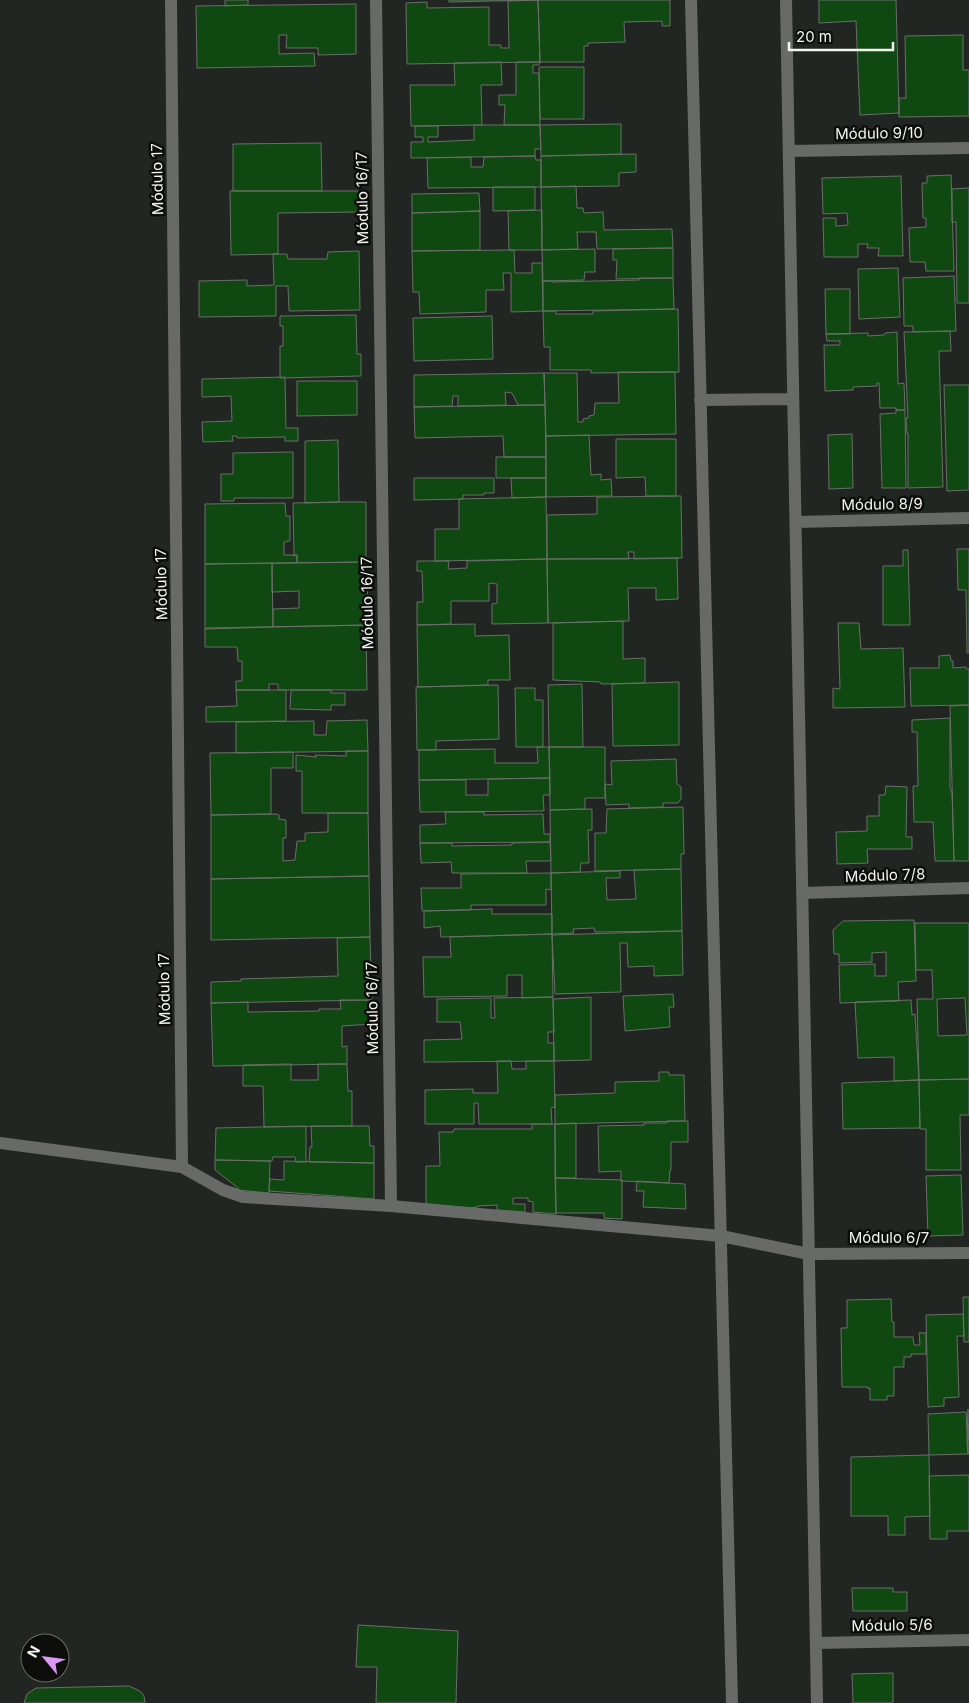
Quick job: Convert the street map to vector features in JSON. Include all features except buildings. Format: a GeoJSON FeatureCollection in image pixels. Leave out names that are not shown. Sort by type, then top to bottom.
{"type":"FeatureCollection","features":[{"type":"Feature","properties":{"kind":"street","name":"Módulo 17"},"geometry":{"type":"LineString","coordinates":[[171,0],[182,1167]]}},
{"type":"Feature","properties":{"kind":"street","name":"Módulo 16/17"},"geometry":{"type":"LineString","coordinates":[[376,0],[391,1206]]}},
{"type":"Feature","properties":{"kind":"street"},"geometry":{"type":"LineString","coordinates":[[691,0],[732,1703]]}},
{"type":"Feature","properties":{"kind":"street"},"geometry":{"type":"LineString","coordinates":[[786,0],[817,1703]]}},
{"type":"Feature","properties":{"kind":"street","name":"Módulo 9/10"},"geometry":{"type":"LineString","coordinates":[[789,151],[969,148]]}},
{"type":"Feature","properties":{"kind":"street"},"geometry":{"type":"LineString","coordinates":[[700,400],[794,398]]}},
{"type":"Feature","properties":{"kind":"street","name":"Módulo 8/9"},"geometry":{"type":"LineString","coordinates":[[796,522],[969,518]]}},
{"type":"Feature","properties":{"kind":"street","name":"Módulo 7/8"},"geometry":{"type":"LineString","coordinates":[[802,893],[969,888]]}},
{"type":"Feature","properties":{"kind":"street"},"geometry":{"type":"LineString","coordinates":[[0,1143],[182,1167]]}},
{"type":"Feature","properties":{"kind":"street","name":"Módulo 6/7"},"geometry":{"type":"LineString","coordinates":[[182,1167],[223,1190],[243,1197],[391,1206],[721,1236],[809,1254],[969,1253]]}},
{"type":"Feature","properties":{"kind":"street","name":"Módulo 5/6"},"geometry":{"type":"LineString","coordinates":[[816,1642],[969,1640]]}}]}
